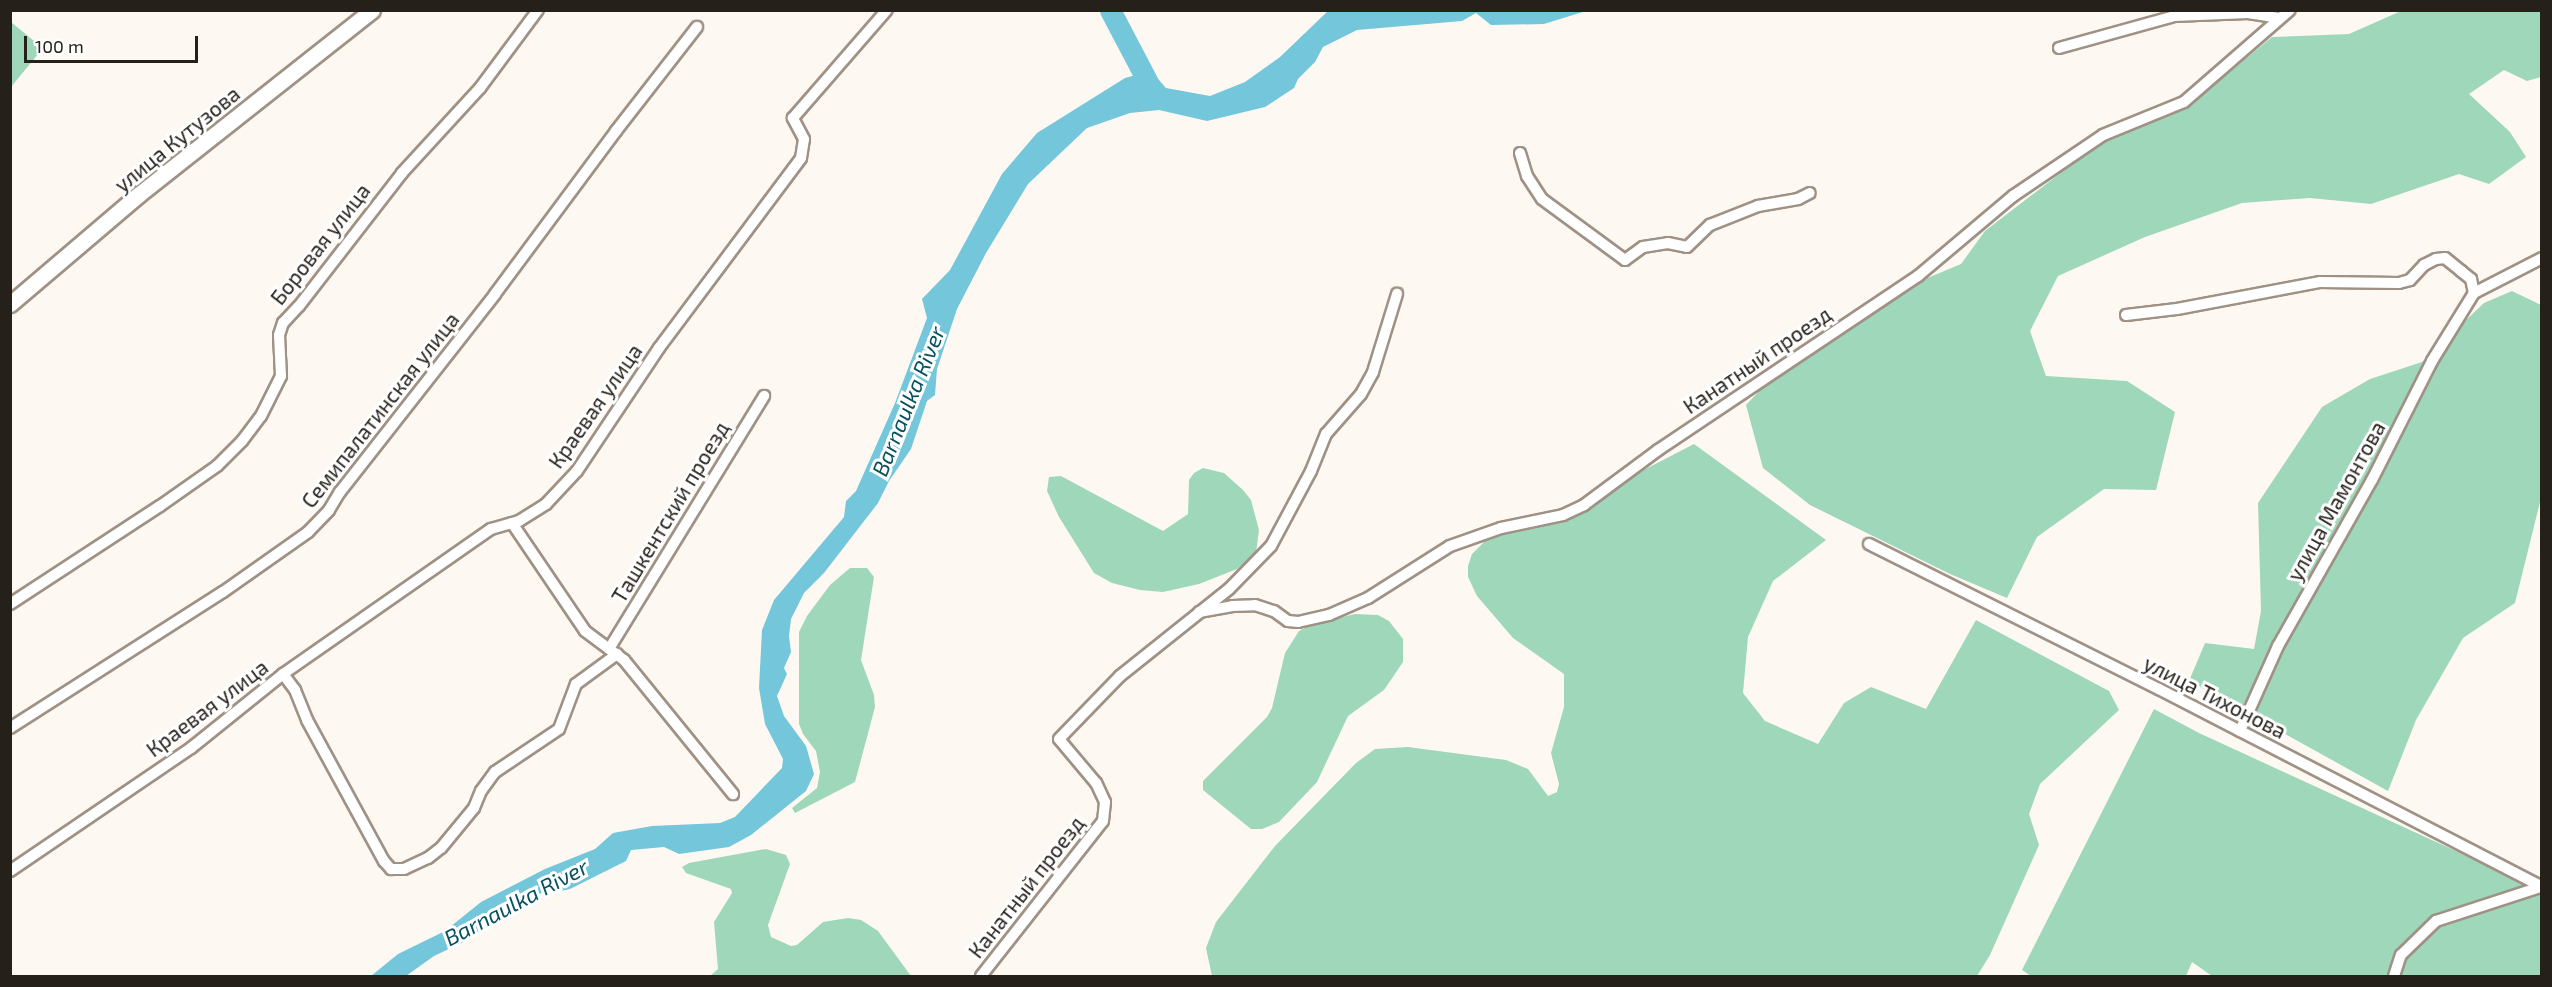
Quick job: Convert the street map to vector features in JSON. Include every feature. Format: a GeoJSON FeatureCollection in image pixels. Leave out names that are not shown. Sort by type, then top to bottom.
{"type":"FeatureCollection","features":[{"type":"Feature","properties":{"kind":"main road","name":"улица Кутузова"},"geometry":{"type":"LineString","coordinates":[[10,304],[138,195],[372,10]]}},
{"type":"Feature","properties":{"kind":"street","name":"Боровая улица"},"geometry":{"type":"LineString","coordinates":[[10,604],[218,466],[242,441],[261,416],[281,376],[279,335],[283,323],[402,173],[480,88],[538,10]]}},
{"type":"Feature","properties":{"kind":"street","name":"Краевая улица"},"geometry":{"type":"LineString","coordinates":[[10,871],[191,748],[283,674],[491,529],[512,523],[546,504],[577,471],[659,348],[801,158],[804,140],[793,118],[886,10]]}},
{"type":"Feature","properties":{"kind":"street","name":"Канатный проезд"},"geometry":{"type":"LineString","coordinates":[[1199,612],[1232,606],[1256,605],[1274,611],[1288,621],[1298,622],[1329,615],[1368,598],[1450,546],[1501,528],[1563,515],[1584,505],[1675,438],[1918,276],[2013,196],[2103,135],[2184,102],[2290,10]]}},
{"type":"Feature","properties":{"kind":"street"},"geometry":{"type":"LineString","coordinates":[[2059,48],[2174,16],[2248,13],[2279,18]]}},
{"type":"Feature","properties":{"kind":"street","name":"Семипалатинская улица"},"geometry":{"type":"LineString","coordinates":[[10,728],[223,592],[315,525],[329,510],[340,492],[487,304],[608,140],[697,27]]}},
{"type":"Feature","properties":{"kind":"street"},"geometry":{"type":"LineString","coordinates":[[1520,153],[1527,176],[1542,199],[1625,260],[1643,247],[1668,243],[1687,247],[1710,225],[1758,206],[1798,199],[1810,193]]}},
{"type":"Feature","properties":{"kind":"street"},"geometry":{"type":"LineString","coordinates":[[2126,315],[2177,309],[2320,282],[2399,283],[2409,280],[2424,265],[2436,259],[2445,258],[2471,279],[2474,293],[2541,258]]}},
{"type":"Feature","properties":{"kind":"street","name":"улица Мамонтова"},"geometry":{"type":"LineString","coordinates":[[2240,731],[2278,646],[2372,480],[2432,361],[2474,293]]}},
{"type":"Feature","properties":{"kind":"street","name":"Канатный проезд"},"geometry":{"type":"LineString","coordinates":[[981,976],[1103,821],[1105,802],[1096,783],[1059,739],[1120,676],[1229,589],[1270,546],[1307,479],[1326,434],[1361,394],[1373,372],[1397,294]]}},
{"type":"Feature","properties":{"kind":"street","name":"Ташкентский проезд"},"geometry":{"type":"LineString","coordinates":[[283,674],[294,690],[335,772],[388,866],[404,869],[428,858],[441,848],[474,808],[481,791],[495,772],[559,729],[576,684],[613,652],[764,396]]}},
{"type":"Feature","properties":{"kind":"street"},"geometry":{"type":"LineString","coordinates":[[512,523],[585,631],[613,652],[734,794]]}},
{"type":"Feature","properties":{"kind":"street","name":"улица Тихонова"},"geometry":{"type":"LineString","coordinates":[[1869,544],[2240,731],[2541,887]]}},
{"type":"Feature","properties":{"kind":"street"},"geometry":{"type":"LineString","coordinates":[[2394,976],[2401,955],[2436,921],[2541,887]]}},
{"type":"Feature","properties":{"kind":"green space"},"geometry":{"type":"Polygon","coordinates":[[[2539,10],[2541,13],[2541,77],[2527,81],[2504,70],[2469,94],[2510,132],[2526,157],[2489,184],[2459,174],[2371,204],[2310,198],[2242,203],[2145,237],[2058,276],[2030,331],[2046,376],[2127,381],[2175,412],[2156,490],[2104,489],[2037,537],[2007,598],[1950,574],[1810,505],[1763,468],[1746,405],[1763,387],[1918,282],[1961,264],[1985,231],[2106,138],[2188,106],[2272,37],[2349,34],[2401,11],[2539,10]]]}},
{"type":"Feature","properties":{"kind":"green space"},"geometry":{"type":"Polygon","coordinates":[[[11,22],[34,41],[39,53],[11,87],[11,22]]]}},
{"type":"Feature","properties":{"kind":"green space"},"geometry":{"type":"Polygon","coordinates":[[[2512,291],[2541,305],[2541,498],[2515,603],[2463,638],[2416,720],[2388,791],[2189,681],[2205,643],[2254,649],[2261,611],[2258,503],[2322,407],[2370,379],[2422,362],[2484,303],[2512,291]]]}},
{"type":"Feature","properties":{"kind":"green space"},"geometry":{"type":"Polygon","coordinates":[[[1694,444],[1826,540],[1773,581],[1748,637],[1743,693],[1765,721],[1818,744],[1844,703],[1871,687],[1926,709],[1976,620],[2109,691],[2119,710],[2040,784],[2029,814],[2039,845],[1990,955],[1977,976],[1212,976],[1206,948],[1216,922],[1275,846],[1356,763],[1375,749],[1408,747],[1506,760],[1528,769],[1548,796],[1557,792],[1559,784],[1551,753],[1564,707],[1564,674],[1513,638],[1477,596],[1468,577],[1468,566],[1472,554],[1489,537],[1562,512],[1694,444]]]}},
{"type":"Feature","properties":{"kind":"green space"},"geometry":{"type":"Polygon","coordinates":[[[1203,468],[1224,473],[1251,500],[1259,530],[1256,553],[1237,569],[1199,584],[1163,592],[1140,590],[1112,583],[1094,573],[1059,517],[1047,491],[1049,477],[1061,476],[1163,531],[1188,514],[1189,480],[1194,473],[1203,468]]]}},
{"type":"Feature","properties":{"kind":"green space"},"geometry":{"type":"Polygon","coordinates":[[[850,568],[867,568],[874,577],[861,660],[874,695],[875,707],[855,782],[795,813],[792,808],[817,788],[820,772],[816,751],[803,734],[799,724],[799,632],[807,616],[830,585],[850,568]]]}},
{"type":"Feature","properties":{"kind":"green space"},"geometry":{"type":"Polygon","coordinates":[[[1355,614],[1378,615],[1389,621],[1403,639],[1403,662],[1384,690],[1348,716],[1317,782],[1279,822],[1262,829],[1251,829],[1203,790],[1203,781],[1267,717],[1272,708],[1285,653],[1299,631],[1312,624],[1355,614]]]}},
{"type":"Feature","properties":{"kind":"green space"},"geometry":{"type":"Polygon","coordinates":[[[2154,709],[2199,733],[2471,858],[2541,895],[2541,976],[2212,976],[2192,962],[2186,976],[2031,976],[2022,970],[2154,709]]]}},
{"type":"Feature","properties":{"kind":"green space"},"geometry":{"type":"Polygon","coordinates":[[[766,849],[786,855],[790,864],[768,925],[771,937],[791,946],[797,945],[823,922],[848,918],[861,920],[878,931],[911,976],[710,976],[718,969],[714,922],[732,893],[731,889],[686,873],[682,867],[689,863],[766,849]]]}},
{"type":"Feature","properties":{"kind":"water","name":"Barnaulka River"},"geometry":{"type":"Polygon","coordinates":[[[1329,10],[1586,11],[1544,24],[1491,25],[1476,13],[1462,21],[1357,30],[1323,47],[1315,62],[1298,79],[1294,88],[1265,107],[1207,121],[1159,110],[1130,113],[1087,128],[1028,184],[986,253],[957,309],[937,369],[935,395],[927,401],[911,449],[889,481],[878,503],[824,573],[804,593],[791,619],[789,636],[791,652],[784,668],[787,674],[777,696],[784,716],[806,746],[814,774],[806,791],[751,835],[729,847],[679,854],[664,847],[631,850],[626,861],[570,889],[552,893],[548,890],[507,909],[470,939],[434,956],[406,976],[371,976],[398,954],[445,931],[481,902],[545,869],[595,849],[613,833],[652,826],[720,823],[735,817],[782,768],[783,759],[765,724],[759,688],[762,630],[774,600],[844,517],[846,501],[856,491],[895,403],[927,318],[922,299],[950,270],[1002,174],[1037,133],[1125,78],[1151,71],[1166,88],[1210,96],[1245,82],[1280,57],[1329,10]]]}},
{"type":"Feature","properties":{"kind":"waterway"},"geometry":{"type":"LineString","coordinates":[[1110,10],[1153,92]]}}]}
